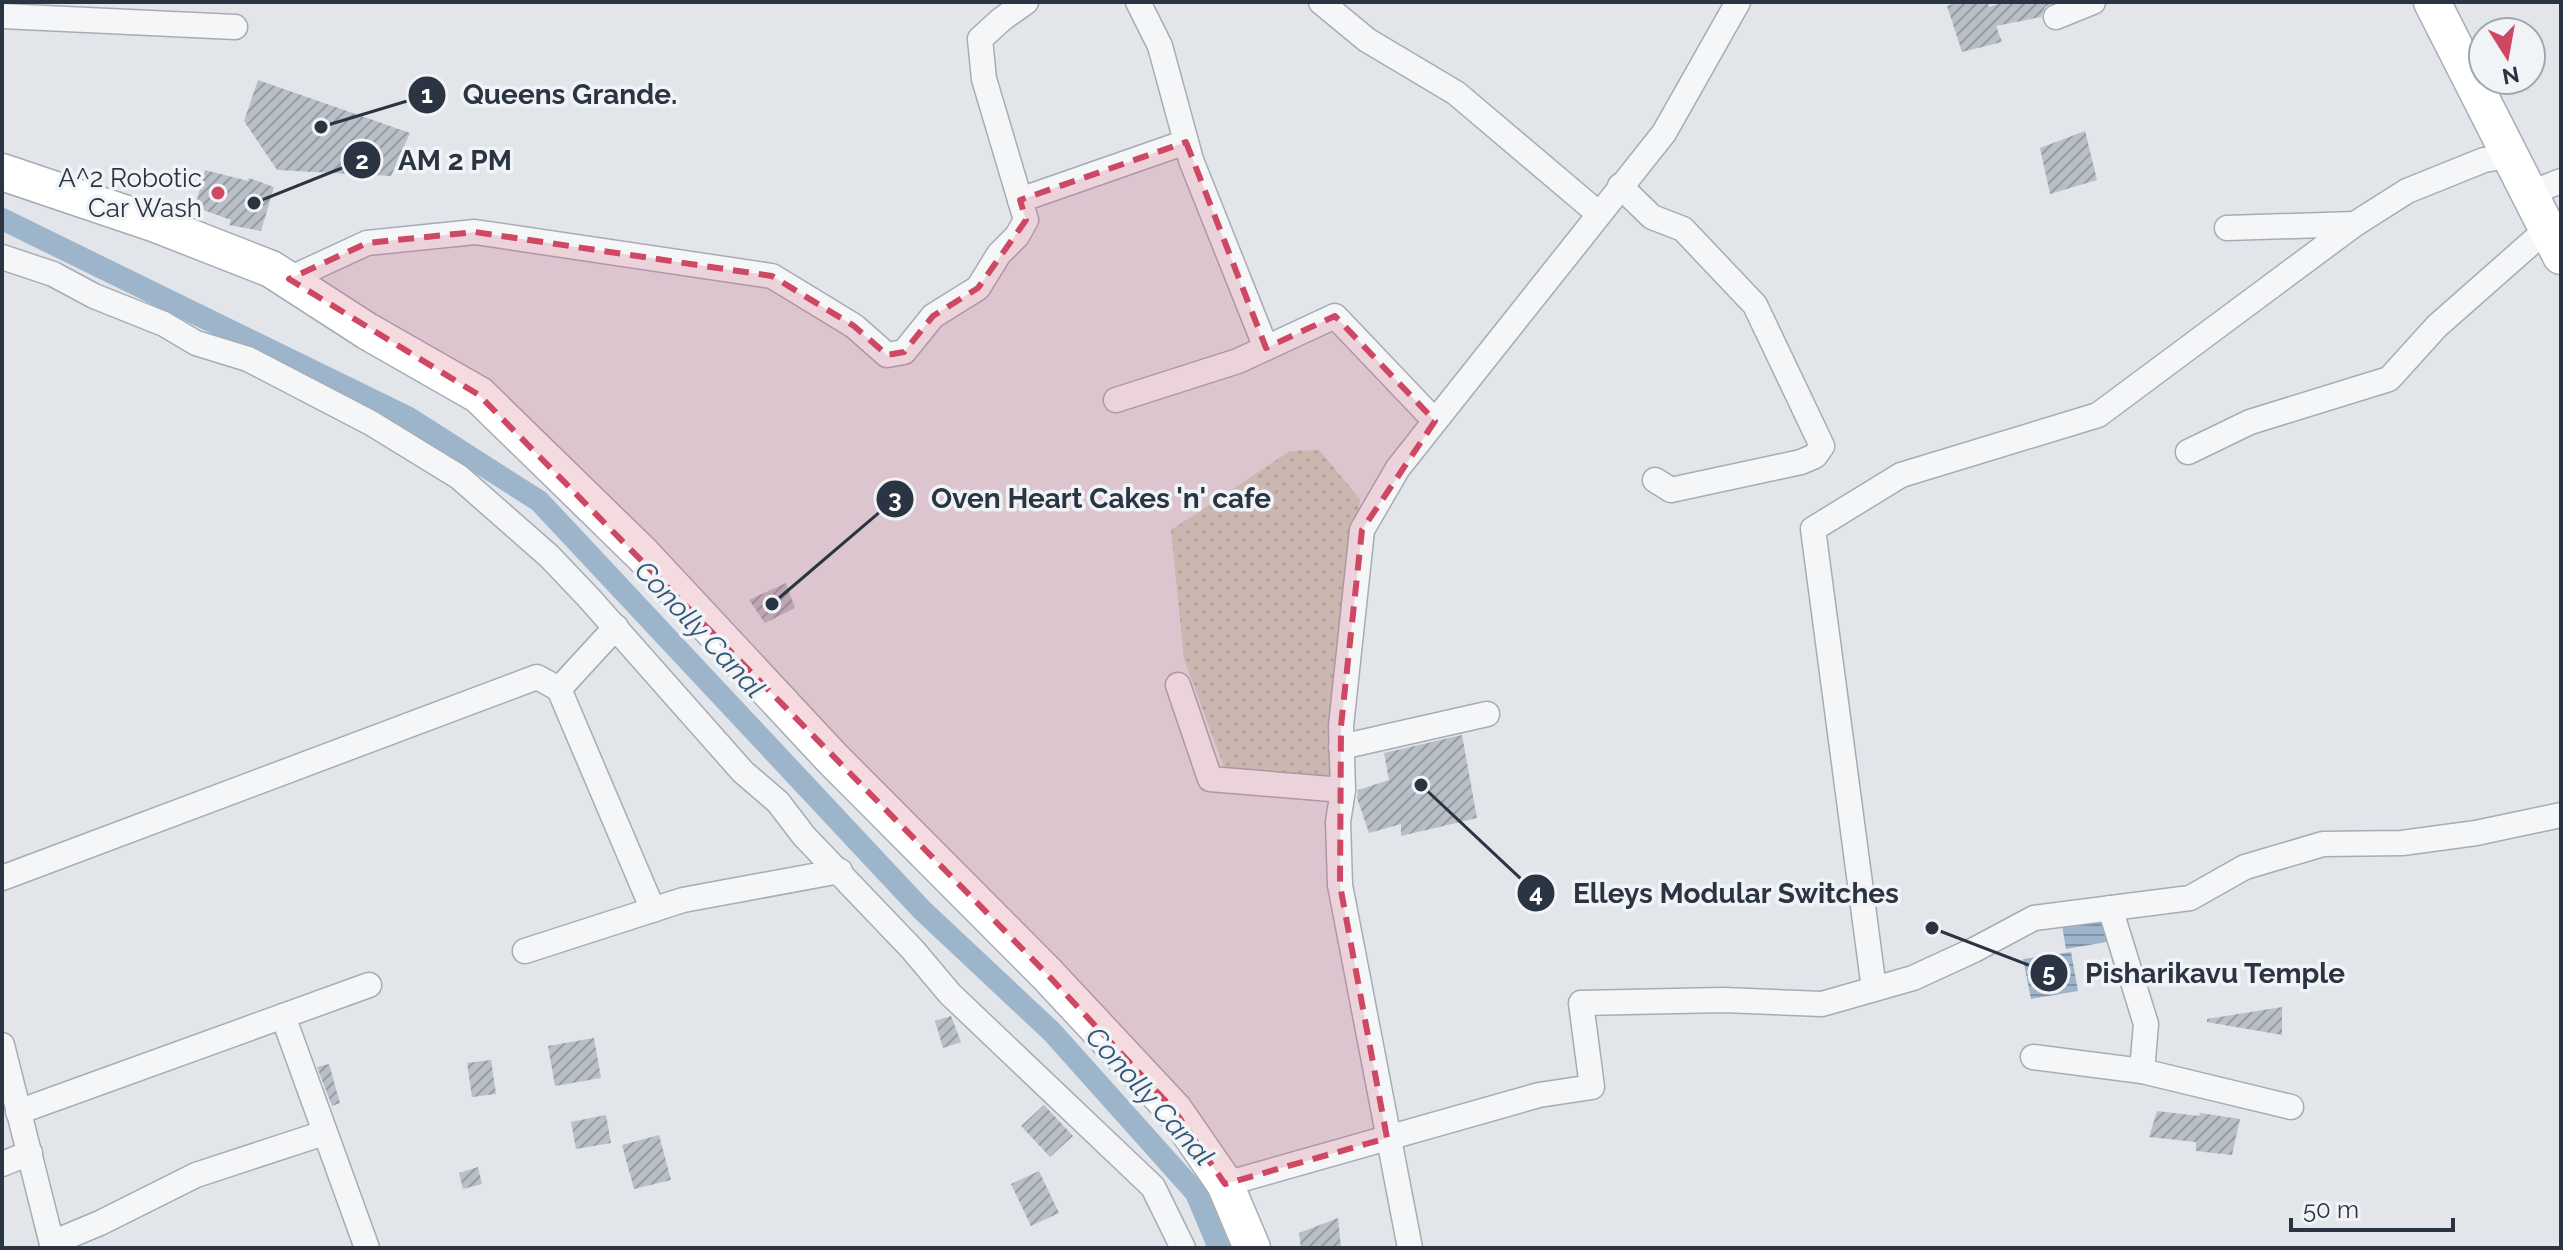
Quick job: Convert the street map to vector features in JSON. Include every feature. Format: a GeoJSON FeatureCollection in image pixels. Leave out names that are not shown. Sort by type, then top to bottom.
{"type":"FeatureCollection","features":[{"type":"Feature","properties":{"kind":"main road"},"geometry":{"type":"LineString","coordinates":[[2432,2],[2508,156],[2546,187],[2554,242]]}},
{"type":"Feature","properties":{"kind":"main road"},"geometry":{"type":"LineString","coordinates":[[2,172],[156,224],[289,279],[367,331],[479,395],[642,554],[832,758],[1046,973],[1174,1110],[1225,1184],[1252,1248]]}},
{"type":"Feature","properties":{"kind":"street"},"geometry":{"type":"LineString","coordinates":[[289,279],[367,243],[475,232],[772,276],[854,326],[887,355],[904,352],[933,316],[978,288],[999,254],[1017,236],[1026,220],[984,79],[980,39],[1026,2]]}},
{"type":"Feature","properties":{"kind":"street"},"geometry":{"type":"LineString","coordinates":[[1138,2],[1160,46],[1186,142],[1266,348]]}},
{"type":"Feature","properties":{"kind":"street"},"geometry":{"type":"LineString","coordinates":[[1321,2],[1367,40],[1456,93],[1599,214]]}},
{"type":"Feature","properties":{"kind":"street"},"geometry":{"type":"LineString","coordinates":[[1410,1248],[1340,885],[1338,822],[1343,790],[1341,726],[1362,530],[1398,468],[1664,133],[1738,2]]}},
{"type":"Feature","properties":{"kind":"street"},"geometry":{"type":"LineString","coordinates":[[2056,17],[2093,2]]}},
{"type":"Feature","properties":{"kind":"street"},"geometry":{"type":"LineString","coordinates":[[2,16],[235,27]]}},
{"type":"Feature","properties":{"kind":"street"},"geometry":{"type":"LineString","coordinates":[[1020,200],[1186,142]]}},
{"type":"Feature","properties":{"kind":"street"},"geometry":{"type":"LineString","coordinates":[[1874,989],[1813,529],[1901,475],[2098,415],[2355,224],[2407,191],[2484,160],[2508,156]]}},
{"type":"Feature","properties":{"kind":"street"},"geometry":{"type":"LineString","coordinates":[[1620,186],[1652,217],[1683,229],[1755,305],[1822,446],[1815,456],[1801,462],[1671,490],[1655,480]]}},
{"type":"Feature","properties":{"kind":"street"},"geometry":{"type":"LineString","coordinates":[[2227,228],[2355,224]]}},
{"type":"Feature","properties":{"kind":"street"},"geometry":{"type":"LineString","coordinates":[[2188,452],[2250,422],[2389,379],[2437,326],[2554,242]]}},
{"type":"Feature","properties":{"kind":"street"},"geometry":{"type":"LineString","coordinates":[[2,257],[53,274],[94,296],[164,324],[196,343],[248,359],[371,423],[459,477],[549,556],[616,627],[743,772],[778,802],[804,836],[840,871],[950,994],[1153,1187],[1183,1248]]}},
{"type":"Feature","properties":{"kind":"street"},"geometry":{"type":"LineString","coordinates":[[1116,400],[1238,361],[1335,316],[1435,421]]}},
{"type":"Feature","properties":{"kind":"street"},"geometry":{"type":"LineString","coordinates":[[559,689],[616,627]]}},
{"type":"Feature","properties":{"kind":"street"},"geometry":{"type":"LineString","coordinates":[[2,878],[537,677],[559,689],[653,910]]}},
{"type":"Feature","properties":{"kind":"street"},"geometry":{"type":"LineString","coordinates":[[1178,685],[1210,779],[1343,790]]}},
{"type":"Feature","properties":{"kind":"street"},"geometry":{"type":"LineString","coordinates":[[1341,747],[1487,714]]}},
{"type":"Feature","properties":{"kind":"street"},"geometry":{"type":"LineString","coordinates":[[1225,1184],[1539,1095],[1592,1087],[1581,1003],[1723,1000],[1822,1004],[1913,978],[2034,918],[2190,898],[2245,867],[2323,844],[2402,843],[2476,833],[2561,815]]}},
{"type":"Feature","properties":{"kind":"street"},"geometry":{"type":"LineString","coordinates":[[525,951],[683,900],[840,871]]}},
{"type":"Feature","properties":{"kind":"street"},"geometry":{"type":"LineString","coordinates":[[2110,908],[2146,1024],[2142,1071]]}},
{"type":"Feature","properties":{"kind":"street"},"geometry":{"type":"LineString","coordinates":[[18,1112],[369,985]]}},
{"type":"Feature","properties":{"kind":"street"},"geometry":{"type":"LineString","coordinates":[[283,1016],[367,1248]]}},
{"type":"Feature","properties":{"kind":"street"},"geometry":{"type":"LineString","coordinates":[[2,1045],[52,1246],[196,1175],[324,1133]]}},
{"type":"Feature","properties":{"kind":"street"},"geometry":{"type":"LineString","coordinates":[[2033,1057],[2142,1071],[2291,1107]]}},
{"type":"Feature","properties":{"kind":"street"},"geometry":{"type":"LineString","coordinates":[[2,1164],[30,1153]]}},
{"type":"Feature","properties":{"kind":"highlighted area"},"geometry":{"type":"Polygon","coordinates":[[[1186,142],[1266,348],[1335,316],[1435,421],[1362,530],[1341,726],[1340,885],[1387,1138],[1225,1184],[1174,1110],[1046,973],[479,395],[289,279],[367,243],[475,232],[772,276],[854,326],[887,355],[904,352],[933,316],[978,288],[1026,220],[1020,200],[1186,142]]]}},
{"type":"Feature","properties":{"kind":"green space"},"geometry":{"type":"Polygon","coordinates":[[[1319,450],[1360,499],[1333,780],[1224,767],[1184,659],[1171,530],[1290,451],[1319,450]]]}},
{"type":"Feature","properties":{"kind":"water"},"geometry":{"type":"Polygon","coordinates":[[[2106,912],[2112,941],[2066,949],[2061,919],[2106,912]]]}},
{"type":"Feature","properties":{"kind":"water"},"geometry":{"type":"Polygon","coordinates":[[[2071,952],[2078,991],[2031,999],[2023,959],[2071,952]]]}},
{"type":"Feature","properties":{"kind":"building"},"geometry":{"type":"Polygon","coordinates":[[[1958,2],[1988,2],[1989,7],[2004,2],[2053,2],[2045,7],[2041,17],[1996,26],[2002,42],[1962,52],[1947,6],[1958,2]]]}},
{"type":"Feature","properties":{"kind":"building"},"geometry":{"type":"Polygon","coordinates":[[[258,80],[410,133],[391,176],[277,170],[244,121],[258,80]]]}},
{"type":"Feature","properties":{"kind":"building"},"geometry":{"type":"Polygon","coordinates":[[[2085,131],[2097,180],[2050,194],[2040,148],[2085,131]]]}},
{"type":"Feature","properties":{"kind":"building"},"geometry":{"type":"Polygon","coordinates":[[[205,170],[248,181],[249,178],[274,187],[261,231],[229,225],[231,220],[195,207],[205,170]]]}},
{"type":"Feature","properties":{"kind":"building"},"geometry":{"type":"Polygon","coordinates":[[[786,583],[795,608],[765,623],[749,600],[786,583]]]}},
{"type":"Feature","properties":{"kind":"building"},"geometry":{"type":"Polygon","coordinates":[[[1462,735],[1477,818],[1401,836],[1401,824],[1369,833],[1357,798],[1358,790],[1389,780],[1384,753],[1462,735]]]}},
{"type":"Feature","properties":{"kind":"building"},"geometry":{"type":"Polygon","coordinates":[[[2282,1007],[2282,1035],[2207,1022],[2207,1019],[2282,1007]]]}},
{"type":"Feature","properties":{"kind":"building"},"geometry":{"type":"Polygon","coordinates":[[[951,1016],[961,1042],[943,1048],[935,1021],[951,1016]]]}},
{"type":"Feature","properties":{"kind":"building"},"geometry":{"type":"Polygon","coordinates":[[[594,1038],[601,1078],[555,1086],[548,1046],[594,1038]]]}},
{"type":"Feature","properties":{"kind":"building"},"geometry":{"type":"Polygon","coordinates":[[[491,1060],[496,1094],[472,1097],[467,1063],[491,1060]]]}},
{"type":"Feature","properties":{"kind":"building"},"geometry":{"type":"Polygon","coordinates":[[[329,1064],[340,1103],[332,1106],[317,1067],[329,1064]]]}},
{"type":"Feature","properties":{"kind":"building"},"geometry":{"type":"Polygon","coordinates":[[[1044,1105],[1073,1136],[1050,1157],[1021,1126],[1044,1105]]]}},
{"type":"Feature","properties":{"kind":"building"},"geometry":{"type":"Polygon","coordinates":[[[2157,1111],[2240,1119],[2232,1155],[2196,1151],[2196,1142],[2149,1137],[2157,1111]]]}},
{"type":"Feature","properties":{"kind":"building"},"geometry":{"type":"Polygon","coordinates":[[[606,1115],[611,1143],[576,1149],[571,1122],[606,1115]]]}},
{"type":"Feature","properties":{"kind":"building"},"geometry":{"type":"Polygon","coordinates":[[[659,1135],[671,1180],[634,1189],[622,1145],[659,1135]]]}},
{"type":"Feature","properties":{"kind":"building"},"geometry":{"type":"Polygon","coordinates":[[[478,1167],[482,1184],[463,1189],[459,1173],[478,1167]]]}},
{"type":"Feature","properties":{"kind":"building"},"geometry":{"type":"Polygon","coordinates":[[[1039,1171],[1059,1213],[1031,1226],[1011,1184],[1039,1171]]]}},
{"type":"Feature","properties":{"kind":"building"},"geometry":{"type":"Polygon","coordinates":[[[1338,1218],[1341,1248],[1301,1248],[1299,1233],[1338,1218]]]}},
{"type":"Feature","properties":{"kind":"waterway","name":"Conolly Canal"},"geometry":{"type":"LineString","coordinates":[[2,219],[409,418],[539,501],[922,910],[1052,1032],[1196,1193],[1219,1248]]}},
{"type":"Feature","properties":{"kind":"place","name":"Queens Grande."},"geometry":{"type":"Point","coordinates":[321,127]}},
{"type":"Feature","properties":{"kind":"place","name":"A^2 Robotic Car Wash"},"geometry":{"type":"Point","coordinates":[218,193]}},
{"type":"Feature","properties":{"kind":"place","name":"AM 2 PM"},"geometry":{"type":"Point","coordinates":[254,203]}},
{"type":"Feature","properties":{"kind":"place","name":"Oven Heart Cakes 'n' cafe"},"geometry":{"type":"Point","coordinates":[772,604]}},
{"type":"Feature","properties":{"kind":"place","name":"Elleys Modular Switches"},"geometry":{"type":"Point","coordinates":[1421,785]}},
{"type":"Feature","properties":{"kind":"place","name":"Pisharikavu Temple"},"geometry":{"type":"Point","coordinates":[1932,928]}}]}
